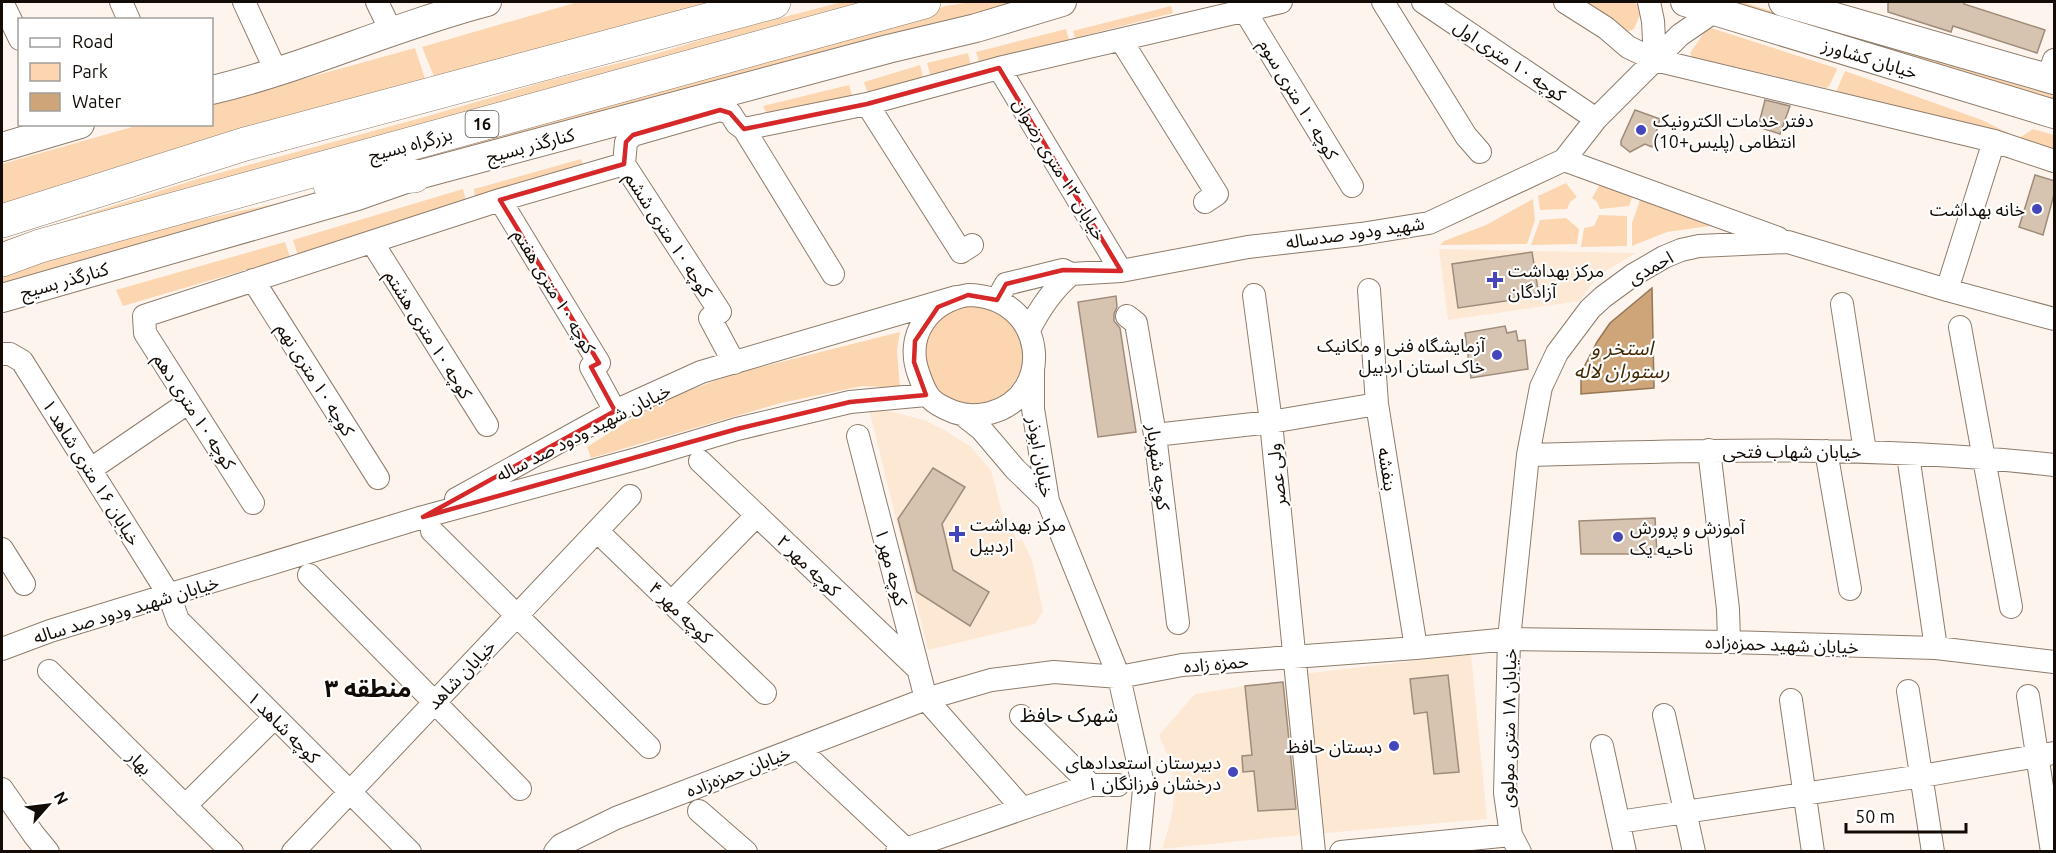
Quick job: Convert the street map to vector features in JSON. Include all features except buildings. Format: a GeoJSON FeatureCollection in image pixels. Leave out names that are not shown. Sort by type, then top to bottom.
{"type":"FeatureCollection","features":[{"type":"Feature","properties":{"kind":"highway","name":"16"},"geometry":{"type":"LineString","coordinates":[[2,221],[245,144],[774,2]]}},
{"type":"Feature","properties":{"kind":"highway","name":"بزرگراه بسیج"},"geometry":{"type":"LineString","coordinates":[[2,260],[40,246],[924,2]]}},
{"type":"Feature","properties":{"kind":"highway"},"geometry":{"type":"LineString","coordinates":[[40,246],[353,180],[414,176]]}},
{"type":"Feature","properties":{"kind":"main road","name":"کنارگذر بسیج"},"geometry":{"type":"LineString","coordinates":[[2,298],[357,196],[414,176],[888,49],[976,28],[1062,2]]}},
{"type":"Feature","properties":{"kind":"main road","name":"خیابان کشاورز"},"geometry":{"type":"LineString","coordinates":[[1685,2],[2055,114]]}},
{"type":"Feature","properties":{"kind":"main road","name":"خیابان کشاورز"},"geometry":{"type":"LineString","coordinates":[[1783,2],[1832,17],[2052,73]]}},
{"type":"Feature","properties":{"kind":"main road"},"geometry":{"type":"LineString","coordinates":[[213,90],[276,71],[470,4]]}},
{"type":"Feature","properties":{"kind":"main road"},"geometry":{"type":"LineString","coordinates":[[2,147],[68,126]]}},
{"type":"Feature","properties":{"kind":"street"},"geometry":{"type":"LineString","coordinates":[[2,2],[18,35]]}},
{"type":"Feature","properties":{"kind":"street"},"geometry":{"type":"LineString","coordinates":[[121,2],[128,18]]}},
{"type":"Feature","properties":{"kind":"street"},"geometry":{"type":"LineString","coordinates":[[244,2],[276,71]]}},
{"type":"Feature","properties":{"kind":"street"},"geometry":{"type":"LineString","coordinates":[[377,2],[391,32]]}},
{"type":"Feature","properties":{"kind":"street"},"geometry":{"type":"LineString","coordinates":[[744,129],[867,104],[999,68],[1281,2]]}},
{"type":"Feature","properties":{"kind":"street"},"geometry":{"type":"LineString","coordinates":[[1383,2],[1466,136],[1480,152]]}},
{"type":"Feature","properties":{"kind":"street","name":"کوچه ۱۰ متری اول"},"geometry":{"type":"LineString","coordinates":[[1423,2],[1596,119]]}},
{"type":"Feature","properties":{"kind":"street"},"geometry":{"type":"LineString","coordinates":[[1565,2],[1606,28],[1628,47],[1655,60],[1994,141],[2055,160]]}},
{"type":"Feature","properties":{"kind":"street"},"geometry":{"type":"LineString","coordinates":[[1649,2],[1653,21],[1655,60]]}},
{"type":"Feature","properties":{"kind":"street","name":"کوچه ۱۰ متری سوم"},"geometry":{"type":"LineString","coordinates":[[1245,11],[1352,186]]}},
{"type":"Feature","properties":{"kind":"street","name":"شهید ودود صدساله"},"geometry":{"type":"LineString","coordinates":[[997,300],[1006,284],[1063,270],[1071,274],[1121,271],[1248,247],[1361,234],[1429,223],[1564,160],[1596,119],[1680,35],[1715,11]]}},
{"type":"Feature","properties":{"kind":"street"},"geometry":{"type":"LineString","coordinates":[[1121,40],[1217,194],[1205,201]]}},
{"type":"Feature","properties":{"kind":"street","name":"خیابان ۱۲ متری رضوان"},"geometry":{"type":"LineString","coordinates":[[999,68],[1121,271]]}},
{"type":"Feature","properties":{"kind":"street"},"geometry":{"type":"LineString","coordinates":[[867,104],[961,252],[972,245]]}},
{"type":"Feature","properties":{"kind":"street"},"geometry":{"type":"LineString","coordinates":[[253,280],[500,200],[624,164],[626,142],[633,135],[720,110],[730,113],[737,124],[744,129],[833,274]]}},
{"type":"Feature","properties":{"kind":"street"},"geometry":{"type":"LineString","coordinates":[[1947,290],[1994,141]]}},
{"type":"Feature","properties":{"kind":"street"},"geometry":{"type":"LineString","coordinates":[[1564,160],[1788,242]]}},
{"type":"Feature","properties":{"kind":"street","name":"کوچه ۱۰ متری ششم"},"geometry":{"type":"LineString","coordinates":[[624,164],[720,312],[710,318],[734,363]]}},
{"type":"Feature","properties":{"kind":"street","name":"کوچه ۱۰ متری هفتم"},"geometry":{"type":"LineString","coordinates":[[500,200],[599,363],[591,367],[615,411]]}},
{"type":"Feature","properties":{"kind":"street","name":"کوچه ۱۰ متری هشتم"},"geometry":{"type":"LineString","coordinates":[[372,242],[487,425]]}},
{"type":"Feature","properties":{"kind":"street","name":"احمدی"},"geometry":{"type":"LineString","coordinates":[[1509,639],[1528,455],[1541,387],[1557,353],[1578,324],[1603,297],[1664,257],[1699,246],[1788,242],[1947,290],[2055,319]]}},
{"type":"Feature","properties":{"kind":"street"},"geometry":{"type":"LineString","coordinates":[[1029,330],[1046,300],[1056,287],[1071,274]]}},
{"type":"Feature","properties":{"kind":"street","name":"کوچه ۱۰ متری دهم"},"geometry":{"type":"LineString","coordinates":[[253,280],[144,316],[145,333],[254,503]]}},
{"type":"Feature","properties":{"kind":"street","name":"کوچه ۱۰ متری نهم"},"geometry":{"type":"LineString","coordinates":[[253,280],[378,477]]}},
{"type":"Feature","properties":{"kind":"street","name":"بنفشه"},"geometry":{"type":"LineString","coordinates":[[1369,290],[1377,404],[1416,648]]}},
{"type":"Feature","properties":{"kind":"street"},"geometry":{"type":"LineString","coordinates":[[981,295],[997,300],[1007,304],[1018,314],[1029,330],[1034,348],[1033,368],[1026,386],[1014,400],[999,410],[981,415],[962,414],[945,408],[926,395],[914,362],[915,341],[923,322],[938,307],[956,297],[981,295]]}},
{"type":"Feature","properties":{"kind":"street","name":"ولی عصر"},"geometry":{"type":"LineString","coordinates":[[1254,295],[1271,422],[1314,852]]}},
{"type":"Feature","properties":{"kind":"street","name":"خیابان شهید ودود صد ساله"},"geometry":{"type":"LineString","coordinates":[[427,524],[615,411],[701,372],[956,297]]}},
{"type":"Feature","properties":{"kind":"street"},"geometry":{"type":"LineString","coordinates":[[1842,304],[1865,451]]}},
{"type":"Feature","properties":{"kind":"street","name":"کوچه شهریار"},"geometry":{"type":"LineString","coordinates":[[1126,316],[1136,323],[1155,435],[1178,623]]}},
{"type":"Feature","properties":{"kind":"street"},"geometry":{"type":"LineString","coordinates":[[1960,327],[2012,607]]}},
{"type":"Feature","properties":{"kind":"street","name":"خیابان ۱۶ متری شاهد ۱"},"geometry":{"type":"LineString","coordinates":[[6,354],[22,361],[169,595]]}},
{"type":"Feature","properties":{"kind":"street","name":"خیابان ابوذر"},"geometry":{"type":"LineString","coordinates":[[1033,368],[1032,409],[1048,501],[1119,677],[1144,789],[1138,852]]}},
{"type":"Feature","properties":{"kind":"street","name":"خیابان شهید ودود صد ساله"},"geometry":{"type":"LineString","coordinates":[[2,649],[50,631],[169,595],[427,524],[737,429],[850,402],[926,395]]}},
{"type":"Feature","properties":{"kind":"street"},"geometry":{"type":"LineString","coordinates":[[91,469],[189,402]]}},
{"type":"Feature","properties":{"kind":"street"},"geometry":{"type":"LineString","coordinates":[[1155,435],[1271,422],[1377,404]]}},
{"type":"Feature","properties":{"kind":"street"},"geometry":{"type":"LineString","coordinates":[[962,414],[981,429],[1015,469],[1048,501]]}},
{"type":"Feature","properties":{"kind":"street","name":"کوچه مهر ۱"},"geometry":{"type":"LineString","coordinates":[[858,436],[926,699]]}},
{"type":"Feature","properties":{"kind":"street"},"geometry":{"type":"LineString","coordinates":[[1709,450],[1728,609],[1729,642]]}},
{"type":"Feature","properties":{"kind":"street","name":"خیابان شهاب فتحی"},"geometry":{"type":"LineString","coordinates":[[1528,455],[1709,450],[1865,451],[1908,455],[1984,457],[2055,465]]}},
{"type":"Feature","properties":{"kind":"street"},"geometry":{"type":"LineString","coordinates":[[1826,451],[1850,589]]}},
{"type":"Feature","properties":{"kind":"street"},"geometry":{"type":"LineString","coordinates":[[1908,455],[1936,648]]}},
{"type":"Feature","properties":{"kind":"street","name":"کوچه مهر ۲"},"geometry":{"type":"LineString","coordinates":[[700,461],[918,669]]}},
{"type":"Feature","properties":{"kind":"street","name":"خیابان شاهد"},"geometry":{"type":"LineString","coordinates":[[292,852],[630,496]]}},
{"type":"Feature","properties":{"kind":"street"},"geometry":{"type":"LineString","coordinates":[[671,603],[757,515]]}},
{"type":"Feature","properties":{"kind":"street"},"geometry":{"type":"LineString","coordinates":[[427,524],[516,616],[649,747]]}},
{"type":"Feature","properties":{"kind":"street","name":"کوچه مهر ۴"},"geometry":{"type":"LineString","coordinates":[[597,531],[765,693]]}},
{"type":"Feature","properties":{"kind":"street"},"geometry":{"type":"LineString","coordinates":[[2,549],[24,584]]}},
{"type":"Feature","properties":{"kind":"street"},"geometry":{"type":"LineString","coordinates":[[309,575],[520,789]]}},
{"type":"Feature","properties":{"kind":"street","name":"کوچه شاهد ۱"},"geometry":{"type":"LineString","coordinates":[[169,595],[178,620],[410,852]]}},
{"type":"Feature","properties":{"kind":"street","name":"حمزه زاده"},"geometry":{"type":"LineString","coordinates":[[926,699],[991,680],[1054,672],[1119,677],[1182,665],[1509,639]]}},
{"type":"Feature","properties":{"kind":"street","name":"خیابان شهید حمزه‌زاده"},"geometry":{"type":"LineString","coordinates":[[1509,639],[1936,648],[2055,662]]}},
{"type":"Feature","properties":{"kind":"street","name":"خیابان ۱۸ متری مولوی"},"geometry":{"type":"LineString","coordinates":[[1509,639],[1505,793],[1515,844]]}},
{"type":"Feature","properties":{"kind":"street","name":"بهار"},"geometry":{"type":"LineString","coordinates":[[49,671],[232,852]]}},
{"type":"Feature","properties":{"kind":"street"},"geometry":{"type":"LineString","coordinates":[[1908,691],[1933,852]]}},
{"type":"Feature","properties":{"kind":"street"},"geometry":{"type":"LineString","coordinates":[[2028,696],[2046,754],[2052,852]]}},
{"type":"Feature","properties":{"kind":"street"},"geometry":{"type":"LineString","coordinates":[[926,699],[1022,808]]}},
{"type":"Feature","properties":{"kind":"street","name":"خیابان حمزه‌زاده"},"geometry":{"type":"LineString","coordinates":[[555,852],[561,845],[607,822],[926,699]]}},
{"type":"Feature","properties":{"kind":"street"},"geometry":{"type":"LineString","coordinates":[[1791,700],[1814,852]]}},
{"type":"Feature","properties":{"kind":"street"},"geometry":{"type":"LineString","coordinates":[[1664,715],[1694,852]]}},
{"type":"Feature","properties":{"kind":"street"},"geometry":{"type":"LineString","coordinates":[[1021,716],[1091,785]]}},
{"type":"Feature","properties":{"kind":"street"},"geometry":{"type":"LineString","coordinates":[[185,806],[274,718]]}},
{"type":"Feature","properties":{"kind":"street"},"geometry":{"type":"LineString","coordinates":[[1602,746],[1625,852]]}},
{"type":"Feature","properties":{"kind":"street"},"geometry":{"type":"LineString","coordinates":[[798,748],[904,851],[1091,785],[1118,785]]}},
{"type":"Feature","properties":{"kind":"street"},"geometry":{"type":"LineString","coordinates":[[1618,822],[1922,776],[2046,754]]}},
{"type":"Feature","properties":{"kind":"street"},"geometry":{"type":"LineString","coordinates":[[2,789],[48,852]]}},
{"type":"Feature","properties":{"kind":"street"},"geometry":{"type":"LineString","coordinates":[[699,811],[746,852]]}},
{"type":"Feature","properties":{"kind":"street"},"geometry":{"type":"LineString","coordinates":[[1341,852],[1515,844]]}},
{"type":"Feature","properties":{"kind":"highlighted area"},"geometry":{"type":"Polygon","coordinates":[[[999,68],[1121,271],[1063,270],[1006,284],[997,300],[968,295],[938,307],[915,341],[914,362],[926,395],[850,402],[737,429],[423,517],[615,411],[591,367],[599,363],[500,200],[624,164],[626,142],[633,135],[720,110],[730,113],[744,129],[867,104],[999,68]]]}},
{"type":"Feature","properties":{"kind":"shaded area"},"geometry":{"type":"Polygon","coordinates":[[[1439,249],[1636,253],[1599,275],[1579,301],[1448,320],[1439,249]]]}},
{"type":"Feature","properties":{"kind":"shaded area","name":"مرکز بهداشت اردبیل"},"geometry":{"type":"Polygon","coordinates":[[[869,409],[924,420],[943,429],[971,447],[991,470],[1006,528],[1012,527],[1017,541],[1022,539],[1032,560],[1043,611],[1035,624],[928,650],[869,409]]]}},
{"type":"Feature","properties":{"kind":"shaded area","name":"دبستان حافظ"},"geometry":{"type":"Polygon","coordinates":[[[1471,654],[1487,819],[1315,834],[1302,674],[1471,654]]]}},
{"type":"Feature","properties":{"kind":"shaded area","name":"دبیرستان استعدادهای درخشان فرزانگان ۱"},"geometry":{"type":"Polygon","coordinates":[[[1286,682],[1300,835],[1162,849],[1171,819],[1174,780],[1171,764],[1159,735],[1195,694],[1286,682]]]}},
{"type":"Feature","properties":{"kind":"green space"},"geometry":{"type":"Polygon","coordinates":[[[578,2],[735,2],[437,84],[422,47],[578,2]]]}},
{"type":"Feature","properties":{"kind":"green space"},"geometry":{"type":"Polygon","coordinates":[[[842,2],[877,2],[2,249],[2,241],[197,179],[547,81],[655,54],[730,31],[842,2]]]}},
{"type":"Feature","properties":{"kind":"green space"},"geometry":{"type":"Polygon","coordinates":[[[973,2],[1011,2],[988,13],[568,129],[353,174],[904,23],[945,6],[973,2]]]}},
{"type":"Feature","properties":{"kind":"green space"},"geometry":{"type":"Polygon","coordinates":[[[1580,2],[1630,2],[1637,4],[1642,10],[1634,29],[1624,33],[1580,2]]]}},
{"type":"Feature","properties":{"kind":"green space"},"geometry":{"type":"Polygon","coordinates":[[[1722,2],[1742,2],[2054,96],[2054,107],[1722,2]]]}},
{"type":"Feature","properties":{"kind":"green space"},"geometry":{"type":"Polygon","coordinates":[[[1171,6],[1173,13],[1075,38],[1073,31],[1171,6]]]}},
{"type":"Feature","properties":{"kind":"green space"},"geometry":{"type":"Polygon","coordinates":[[[1708,27],[1837,70],[1826,88],[1692,57],[1690,53],[1708,27]]]}},
{"type":"Feature","properties":{"kind":"green space"},"geometry":{"type":"Polygon","coordinates":[[[1066,29],[1069,40],[980,66],[976,52],[1066,29]]]}},
{"type":"Feature","properties":{"kind":"green space"},"geometry":{"type":"Polygon","coordinates":[[[415,48],[427,85],[2,207],[2,164],[135,126],[213,126],[213,104],[415,48]]]}},
{"type":"Feature","properties":{"kind":"green space"},"geometry":{"type":"Polygon","coordinates":[[[968,53],[971,66],[931,78],[927,63],[968,53]]]}},
{"type":"Feature","properties":{"kind":"green space"},"geometry":{"type":"Polygon","coordinates":[[[920,65],[923,77],[868,94],[864,82],[920,65]]]}},
{"type":"Feature","properties":{"kind":"green space"},"geometry":{"type":"Polygon","coordinates":[[[1845,71],[1982,120],[2008,133],[2005,139],[1836,92],[1845,71]]]}},
{"type":"Feature","properties":{"kind":"green space"},"geometry":{"type":"Polygon","coordinates":[[[849,85],[853,98],[769,118],[763,106],[849,85]]]}},
{"type":"Feature","properties":{"kind":"green space"},"geometry":{"type":"Polygon","coordinates":[[[2033,129],[2054,135],[2054,155],[2016,140],[2033,129]]]}},
{"type":"Feature","properties":{"kind":"green space"},"geometry":{"type":"Polygon","coordinates":[[[581,159],[584,170],[475,200],[474,189],[581,159]]]}},
{"type":"Feature","properties":{"kind":"green space"},"geometry":{"type":"Polygon","coordinates":[[[1601,182],[1634,192],[1629,206],[1600,209],[1592,198],[1601,182]]]}},
{"type":"Feature","properties":{"kind":"green space"},"geometry":{"type":"Polygon","coordinates":[[[1566,183],[1577,197],[1570,202],[1567,209],[1540,210],[1538,196],[1566,183]]]}},
{"type":"Feature","properties":{"kind":"green space"},"geometry":{"type":"Polygon","coordinates":[[[368,184],[2,289],[2,276],[64,256],[179,224],[368,184]]]}},
{"type":"Feature","properties":{"kind":"green space"},"geometry":{"type":"Polygon","coordinates":[[[463,189],[466,201],[298,256],[293,240],[463,189]]]}},
{"type":"Feature","properties":{"kind":"green space"},"geometry":{"type":"Polygon","coordinates":[[[1642,194],[1717,225],[1667,232],[1632,246],[1632,223],[1642,194]]]}},
{"type":"Feature","properties":{"kind":"green space"},"geometry":{"type":"Polygon","coordinates":[[[1533,199],[1535,220],[1527,244],[1440,245],[1444,241],[1486,225],[1533,199]]]}},
{"type":"Feature","properties":{"kind":"green space"},"geometry":{"type":"Polygon","coordinates":[[[1599,215],[1627,216],[1627,246],[1581,247],[1584,228],[1594,226],[1599,215]]]}},
{"type":"Feature","properties":{"kind":"green space"},"geometry":{"type":"Polygon","coordinates":[[[1566,218],[1579,229],[1577,244],[1531,245],[1540,220],[1566,218]]]}},
{"type":"Feature","properties":{"kind":"green space"},"geometry":{"type":"Polygon","coordinates":[[[285,242],[290,257],[123,306],[116,290],[285,242]]]}},
{"type":"Feature","properties":{"kind":"green space"},"geometry":{"type":"Polygon","coordinates":[[[974,306],[993,310],[1009,320],[1019,336],[1023,355],[1019,374],[1009,390],[993,400],[974,404],[955,400],[939,390],[929,374],[925,355],[929,336],[939,320],[955,310],[974,306]]]}},
{"type":"Feature","properties":{"kind":"green space"},"geometry":{"type":"Polygon","coordinates":[[[900,332],[897,350],[900,388],[862,386],[781,403],[591,458],[587,447],[659,401],[737,373],[900,332]]]}},
{"type":"Feature","properties":{"kind":"water","name":"استخر و رستوران لاله"},"geometry":{"type":"Polygon","coordinates":[[[1652,288],[1654,388],[1581,394],[1581,373],[1597,342],[1610,323],[1652,288]]]}},
{"type":"Feature","properties":{"kind":"place","name":"دفتر خدمات الکترونیک انتظامی (پلیس+10)"},"geometry":{"type":"Point","coordinates":[1641,130]}},
{"type":"Feature","properties":{"kind":"place","name":"خانه بهداشت"},"geometry":{"type":"Point","coordinates":[2037,209]}},
{"type":"Feature","properties":{"kind":"place","name":"مرکز بهداشت آزادگان"},"geometry":{"type":"Point","coordinates":[1495,280]}},
{"type":"Feature","properties":{"kind":"place","name":"آزمایشگاه فنی و مکانیک خاک استان اردبیل"},"geometry":{"type":"Point","coordinates":[1497,355]}},
{"type":"Feature","properties":{"kind":"place","name":"مرکز بهداشت اردبیل"},"geometry":{"type":"Point","coordinates":[957,534]}},
{"type":"Feature","properties":{"kind":"place","name":"آموزش و پرورش ناحیه یک"},"geometry":{"type":"Point","coordinates":[1618,537]}},
{"type":"Feature","properties":{"kind":"place","name":"دبستان حافظ"},"geometry":{"type":"Point","coordinates":[1394,746]}},
{"type":"Feature","properties":{"kind":"place","name":"دبیرستان استعدادهای درخشان فرزانگان ۱"},"geometry":{"type":"Point","coordinates":[1233,772]}},
{"type":"Feature","properties":{"kind":"district","name":"منطقه ۳"},"geometry":{"type":"Point","coordinates":[368,688]}},
{"type":"Feature","properties":{"kind":"district","name":"شهرک حافظ"},"geometry":{"type":"Point","coordinates":[1069,714]}}]}
